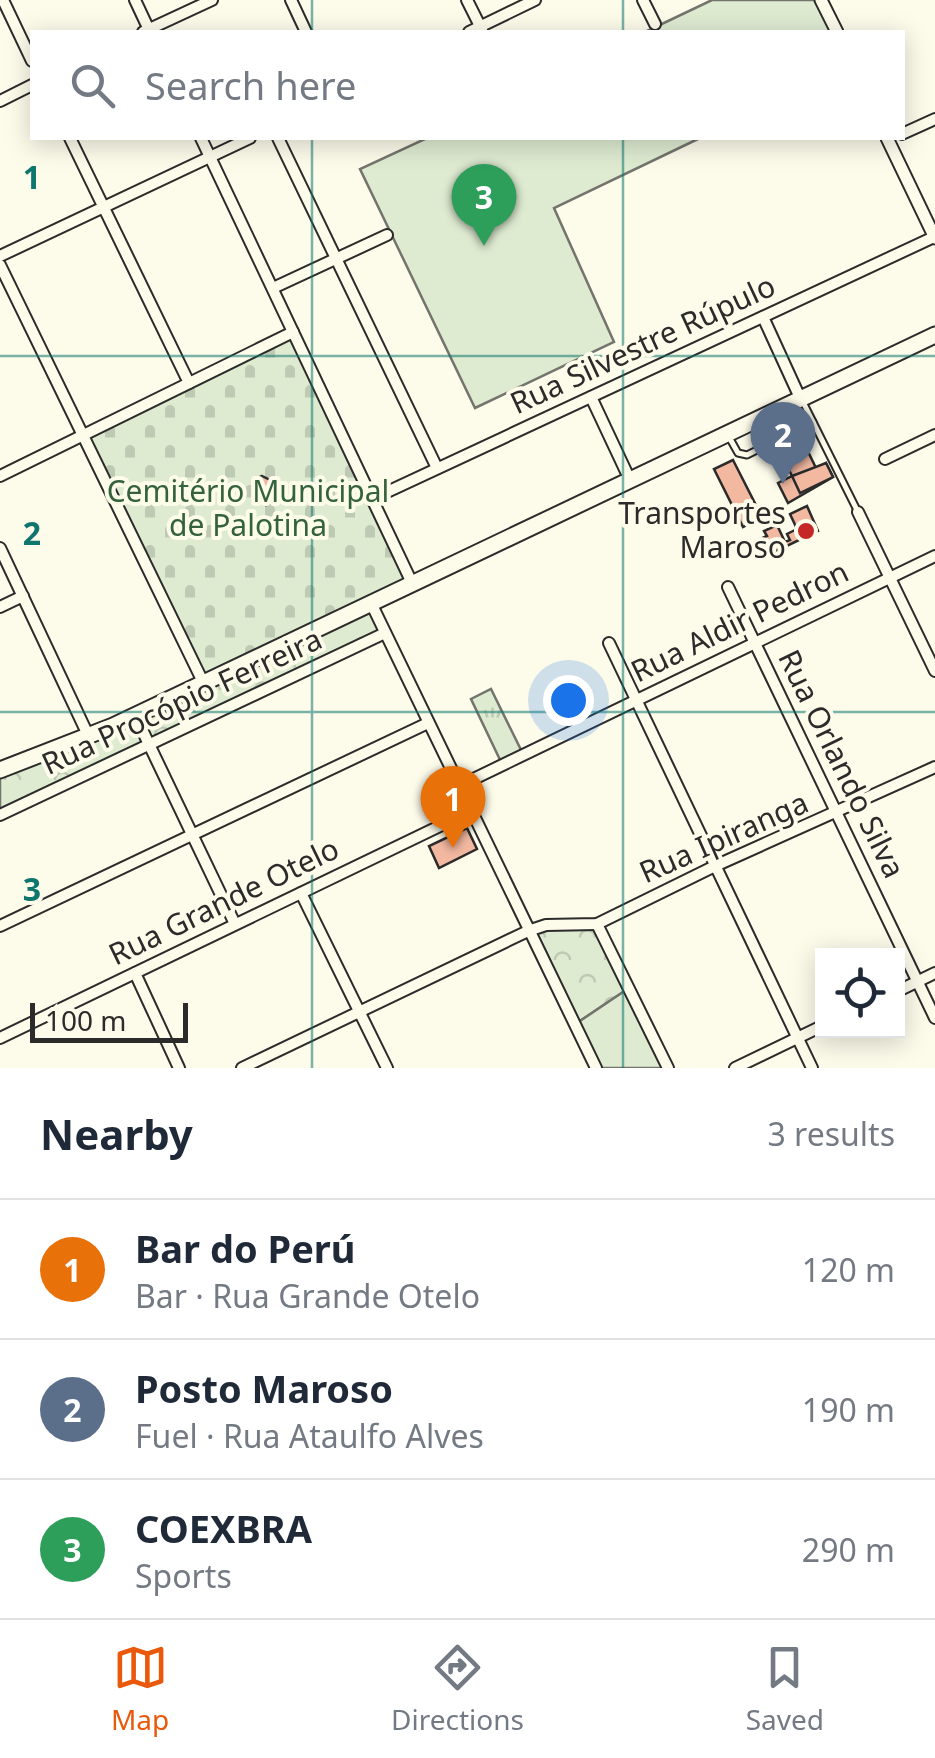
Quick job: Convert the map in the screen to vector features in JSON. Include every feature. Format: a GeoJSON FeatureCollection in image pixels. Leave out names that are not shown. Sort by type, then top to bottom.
{"type":"FeatureCollection","features":[{"type":"Feature","properties":{"kind":"main road"},"geometry":{"type":"LineString","coordinates":[[0,770],[204,684],[935,336]]}},
{"type":"Feature","properties":{"kind":"street"},"geometry":{"type":"LineString","coordinates":[[3,0],[30,56]]}},
{"type":"Feature","properties":{"kind":"street"},"geometry":{"type":"LineString","coordinates":[[135,0],[147,30]]}},
{"type":"Feature","properties":{"kind":"street"},"geometry":{"type":"LineString","coordinates":[[152,30],[212,0]]}},
{"type":"Feature","properties":{"kind":"street"},"geometry":{"type":"LineString","coordinates":[[291,0],[305,30]]}},
{"type":"Feature","properties":{"kind":"street"},"geometry":{"type":"LineString","coordinates":[[467,0],[477,30]]}},
{"type":"Feature","properties":{"kind":"street"},"geometry":{"type":"LineString","coordinates":[[479,30],[536,0]]}},
{"type":"Feature","properties":{"kind":"street"},"geometry":{"type":"LineString","coordinates":[[643,0],[655,24]]}},
{"type":"Feature","properties":{"kind":"street"},"geometry":{"type":"LineString","coordinates":[[821,0],[836,30]]}},
{"type":"Feature","properties":{"kind":"street"},"geometry":{"type":"LineString","coordinates":[[0,101],[30,86]]}},
{"type":"Feature","properties":{"kind":"street"},"geometry":{"type":"LineString","coordinates":[[905,133],[935,119]]}},
{"type":"Feature","properties":{"kind":"street"},"geometry":{"type":"LineString","coordinates":[[71,140],[189,383]]}},
{"type":"Feature","properties":{"kind":"street"},"geometry":{"type":"LineString","coordinates":[[201,140],[412,583]]}},
{"type":"Feature","properties":{"kind":"street"},"geometry":{"type":"LineString","coordinates":[[0,256],[246,140]]}},
{"type":"Feature","properties":{"kind":"street"},"geometry":{"type":"LineString","coordinates":[[279,140],[437,468]]}},
{"type":"Feature","properties":{"kind":"street"},"geometry":{"type":"LineString","coordinates":[[894,140],[935,237]]}},
{"type":"Feature","properties":{"kind":"street"},"geometry":{"type":"LineString","coordinates":[[272,288],[387,235]]}},
{"type":"Feature","properties":{"kind":"street","name":"Rua Silvestre Rúpulo"},"geometry":{"type":"LineString","coordinates":[[372,499],[935,237]]}},
{"type":"Feature","properties":{"kind":"street"},"geometry":{"type":"LineString","coordinates":[[0,266],[204,684]]}},
{"type":"Feature","properties":{"kind":"street"},"geometry":{"type":"LineString","coordinates":[[763,317],[801,400]]}},
{"type":"Feature","properties":{"kind":"street"},"geometry":{"type":"LineString","coordinates":[[0,476],[294,332]]}},
{"type":"Feature","properties":{"kind":"street"},"geometry":{"type":"LineString","coordinates":[[590,397],[630,480]]}},
{"type":"Feature","properties":{"kind":"street"},"geometry":{"type":"LineString","coordinates":[[885,459],[935,435]]}},
{"type":"Feature","properties":{"kind":"street"},"geometry":{"type":"LineString","coordinates":[[858,512],[935,671]]}},
{"type":"Feature","properties":{"kind":"street"},"geometry":{"type":"LineString","coordinates":[[0,548],[88,735]]}},
{"type":"Feature","properties":{"kind":"street","name":"Rua Aldir Pedron"},"geometry":{"type":"LineString","coordinates":[[459,786],[935,556]]}},
{"type":"Feature","properties":{"kind":"street","name":"Rua Orlando Silva"},"geometry":{"type":"LineString","coordinates":[[728,587],[935,1018]]}},
{"type":"Feature","properties":{"kind":"street"},"geometry":{"type":"LineString","coordinates":[[0,606],[23,596]]}},
{"type":"Feature","properties":{"kind":"street"},"geometry":{"type":"LineString","coordinates":[[371,603],[596,1068]]}},
{"type":"Feature","properties":{"kind":"street","name":"Rua Procópio Ferreira"},"geometry":{"type":"LineString","coordinates":[[0,815],[385,633]]}},
{"type":"Feature","properties":{"kind":"street"},"geometry":{"type":"LineString","coordinates":[[609,643],[812,1068]]}},
{"type":"Feature","properties":{"kind":"street"},"geometry":{"type":"LineString","coordinates":[[135,715],[236,924]]}},
{"type":"Feature","properties":{"kind":"street"},"geometry":{"type":"LineString","coordinates":[[0,926],[428,723]]}},
{"type":"Feature","properties":{"kind":"street","name":"Rua Ipiranga"},"geometry":{"type":"LineString","coordinates":[[242,1068],[528,931],[546,924],[597,924],[935,767]]}},
{"type":"Feature","properties":{"kind":"street","name":"Rua Grande Otelo"},"geometry":{"type":"LineString","coordinates":[[4,1036],[471,811]]}},
{"type":"Feature","properties":{"kind":"street"},"geometry":{"type":"LineString","coordinates":[[301,892],[387,1068]]}},
{"type":"Feature","properties":{"kind":"street"},"geometry":{"type":"LineString","coordinates":[[597,924],[668,1068]]}},
{"type":"Feature","properties":{"kind":"street"},"geometry":{"type":"LineString","coordinates":[[135,972],[179,1068]]}},
{"type":"Feature","properties":{"kind":"street"},"geometry":{"type":"LineString","coordinates":[[905,988],[935,973]]}},
{"type":"Feature","properties":{"kind":"street"},"geometry":{"type":"LineString","coordinates":[[0,1023],[4,1036]]}},
{"type":"Feature","properties":{"kind":"street"},"geometry":{"type":"LineString","coordinates":[[735,1068],[815,1030]]}},
{"type":"Feature","properties":{"kind":"lane"},"geometry":{"type":"LineString","coordinates":[[801,400],[858,512]]}},
{"type":"Feature","properties":{"kind":"lane"},"geometry":{"type":"LineString","coordinates":[[728,434],[738,453],[746,455],[813,422]]}},
{"type":"Feature","properties":{"kind":"green space"},"geometry":{"type":"Polygon","coordinates":[[[712,0],[821,0],[836,30],[649,30],[712,0]]]}},
{"type":"Feature","properties":{"kind":"green space"},"geometry":{"type":"Polygon","coordinates":[[[423,140],[696,140],[554,208],[614,342],[475,408],[360,169],[423,140]]]}},
{"type":"Feature","properties":{"kind":"green space","name":"Cemitério Municipal de Palotina"},"geometry":{"type":"Polygon","coordinates":[[[293,332],[412,583],[204,684],[82,435],[293,332]]]}},
{"type":"Feature","properties":{"kind":"green space"},"geometry":{"type":"Polygon","coordinates":[[[371,603],[385,633],[0,815],[0,770],[371,603]]]}},
{"type":"Feature","properties":{"kind":"green space"},"geometry":{"type":"Polygon","coordinates":[[[491,689],[523,754],[502,764],[471,699],[491,689]]]}},
{"type":"Feature","properties":{"kind":"green space"},"geometry":{"type":"Polygon","coordinates":[[[597,924],[629,988],[574,1025],[528,931],[597,924]]]}},
{"type":"Feature","properties":{"kind":"green space"},"geometry":{"type":"Polygon","coordinates":[[[629,988],[668,1068],[596,1068],[574,1025],[629,988]]]}},
{"type":"Feature","properties":{"kind":"building"},"geometry":{"type":"Polygon","coordinates":[[[799,433],[816,468],[826,463],[833,477],[788,503],[778,483],[792,476],[776,444],[799,433]]]}},
{"type":"Feature","properties":{"kind":"building"},"geometry":{"type":"Polygon","coordinates":[[[733,460],[762,517],[743,527],[714,469],[733,460]]]}},
{"type":"Feature","properties":{"kind":"building"},"geometry":{"type":"Polygon","coordinates":[[[826,463],[833,477],[800,493],[792,476],[826,463]]]}},
{"type":"Feature","properties":{"kind":"building"},"geometry":{"type":"Polygon","coordinates":[[[262,476],[270,480],[277,492],[275,501],[266,505],[254,480],[262,476]]]}},
{"type":"Feature","properties":{"kind":"building","name":"Transportes Maroso"},"geometry":{"type":"Polygon","coordinates":[[[807,506],[818,531],[768,555],[760,539],[767,536],[764,531],[777,525],[785,542],[790,540],[787,534],[797,529],[790,514],[807,506]]]}},
{"type":"Feature","properties":{"kind":"building"},"geometry":{"type":"Polygon","coordinates":[[[467,828],[477,849],[439,868],[429,846],[467,828]]]}},
{"type":"Feature","properties":{"kind":"place","name":"COEXBRA"},"geometry":{"type":"Point","coordinates":[484,246]}},
{"type":"Feature","properties":{"kind":"place","name":"Posto Maroso"},"geometry":{"type":"Point","coordinates":[783,484]}},
{"type":"Feature","properties":{"kind":"place","name":"Transportes Maroso"},"geometry":{"type":"Point","coordinates":[806,531]}},
{"type":"Feature","properties":{"kind":"place","name":"Bar do Perú"},"geometry":{"type":"Point","coordinates":[453,848]}}]}
